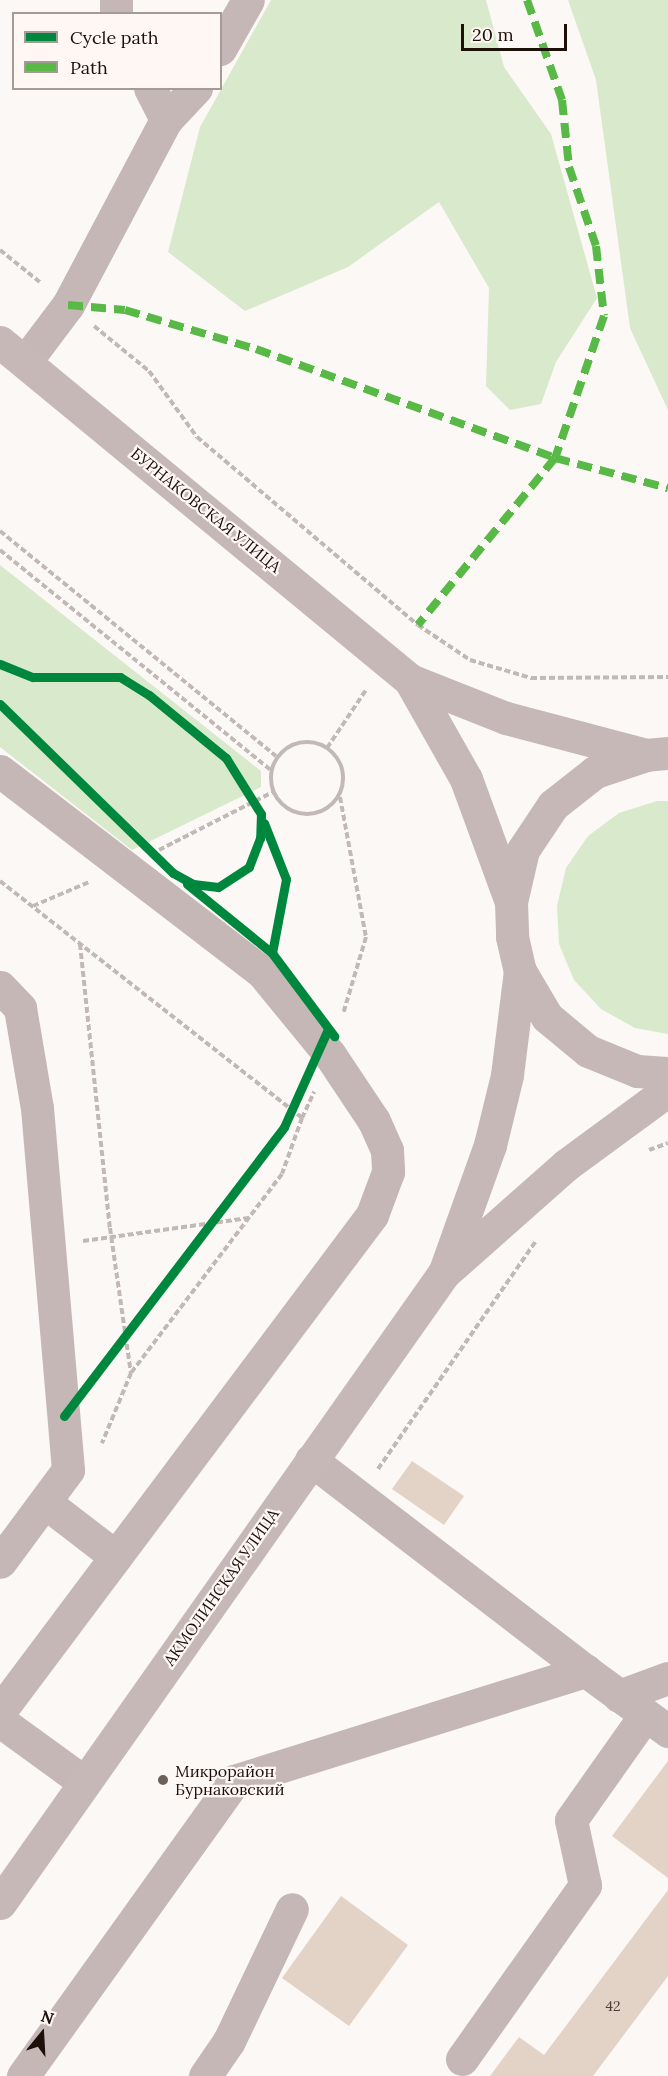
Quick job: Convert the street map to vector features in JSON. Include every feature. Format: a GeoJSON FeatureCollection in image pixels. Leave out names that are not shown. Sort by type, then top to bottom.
{"type":"FeatureCollection","features":[{"type":"Feature","properties":{"kind":"main road","name":"БУРНАКОВСКАЯ УЛИЦА"},"geometry":{"type":"LineString","coordinates":[[12,352],[410,680]]}},
{"type":"Feature","properties":{"kind":"main road"},"geometry":{"type":"LineString","coordinates":[[410,680],[506,718],[657,754]]}},
{"type":"Feature","properties":{"kind":"main road"},"geometry":{"type":"LineString","coordinates":[[410,680],[466,779],[511,902]]}},
{"type":"Feature","properties":{"kind":"main road"},"geometry":{"type":"LineString","coordinates":[[657,754],[595,772],[552,805],[523,850],[511,902],[512,937],[520,971],[547,1017],[588,1051],[637,1071],[668,1073]]}},
{"type":"Feature","properties":{"kind":"main road"},"geometry":{"type":"LineString","coordinates":[[444,1273],[490,1145],[507,1074],[520,971]]}},
{"type":"Feature","properties":{"kind":"main road"},"geometry":{"type":"LineString","coordinates":[[444,1273],[566,1165],[668,1090]]}},
{"type":"Feature","properties":{"kind":"main road","name":"АКМОЛИНСКАЯ УЛИЦА"},"geometry":{"type":"LineString","coordinates":[[0,1902],[444,1273]]}},
{"type":"Feature","properties":{"kind":"lane"},"geometry":{"type":"LineString","coordinates":[[222,46],[248,0]]}},
{"type":"Feature","properties":{"kind":"lane"},"geometry":{"type":"LineString","coordinates":[[151,90],[165,120]]}},
{"type":"Feature","properties":{"kind":"lane"},"geometry":{"type":"LineString","coordinates":[[12,352],[68,305],[165,120],[194,90]]}},
{"type":"Feature","properties":{"kind":"lane"},"geometry":{"type":"LineString","coordinates":[[0,771],[262,972],[330,1055],[374,1120],[387,1150],[383,1191],[372,1215],[0,1711]]}},
{"type":"Feature","properties":{"kind":"lane"},"geometry":{"type":"LineString","coordinates":[[0,987],[20,1008],[37,1108],[51,1246],[68,1470],[46,1503],[0,1562]]}},
{"type":"Feature","properties":{"kind":"lane"},"geometry":{"type":"LineString","coordinates":[[311,1460],[360,1494],[586,1671],[657,1723],[571,1820],[585,1884],[462,2059]]}},
{"type":"Feature","properties":{"kind":"lane"},"geometry":{"type":"LineString","coordinates":[[46,1503],[116,1557]]}},
{"type":"Feature","properties":{"kind":"lane"},"geometry":{"type":"LineString","coordinates":[[23,2076],[234,1781],[586,1671]]}},
{"type":"Feature","properties":{"kind":"lane"},"geometry":{"type":"LineString","coordinates":[[619,1696],[668,1678]]}},
{"type":"Feature","properties":{"kind":"lane"},"geometry":{"type":"LineString","coordinates":[[0,1721],[84,1782]]}},
{"type":"Feature","properties":{"kind":"lane"},"geometry":{"type":"LineString","coordinates":[[205,2076],[229,2041],[292,1909]]}},
{"type":"Feature","properties":{"kind":"path"},"geometry":{"type":"LineString","coordinates":[[0,250],[149,371],[197,437],[418,625],[470,660],[531,678],[668,677]]}},
{"type":"Feature","properties":{"kind":"path"},"geometry":{"type":"LineString","coordinates":[[0,531],[276,756]]}},
{"type":"Feature","properties":{"kind":"path"},"geometry":{"type":"LineString","coordinates":[[0,550],[272,771]]}},
{"type":"Feature","properties":{"kind":"path"},"geometry":{"type":"LineString","coordinates":[[327,748],[366,690]]}},
{"type":"Feature","properties":{"kind":"path"},"geometry":{"type":"LineString","coordinates":[[100,1448],[131,1373],[282,1174],[302,1118],[330,1055],[366,937],[340,797],[344,783],[341,768],[327,748],[309,743],[291,744],[276,756],[272,771],[273,792],[290,810],[321,813],[340,797]]}},
{"type":"Feature","properties":{"kind":"path"},"geometry":{"type":"LineString","coordinates":[[249,793],[261,814]]}},
{"type":"Feature","properties":{"kind":"path"},"geometry":{"type":"LineString","coordinates":[[144,845],[159,860]]}},
{"type":"Feature","properties":{"kind":"path"},"geometry":{"type":"LineString","coordinates":[[0,881],[80,943],[290,1115],[302,1118]]}},
{"type":"Feature","properties":{"kind":"path"},"geometry":{"type":"LineString","coordinates":[[80,943],[111,1237],[131,1373]]}},
{"type":"Feature","properties":{"kind":"path"},"geometry":{"type":"LineString","coordinates":[[290,1115],[296,1101]]}},
{"type":"Feature","properties":{"kind":"path"},"geometry":{"type":"LineString","coordinates":[[639,1155],[668,1143]]}},
{"type":"Feature","properties":{"kind":"path"},"geometry":{"type":"LineString","coordinates":[[204,1232],[218,1214]]}},
{"type":"Feature","properties":{"kind":"path"},"geometry":{"type":"LineString","coordinates":[[51,1246],[249,1218]]}},
{"type":"Feature","properties":{"kind":"path"},"geometry":{"type":"LineString","coordinates":[[360,1494],[543,1230]]}},
{"type":"Feature","properties":{"kind":"path"},"geometry":{"type":"LineString","coordinates":[[118,1344],[133,1326]]}},
{"type":"Feature","properties":{"kind":"green space"},"geometry":{"type":"Polygon","coordinates":[[[271,0],[486,0],[504,67],[551,134],[597,298],[556,362],[541,404],[510,410],[486,386],[489,288],[439,202],[348,267],[245,311],[168,252],[200,127],[271,0]]]}},
{"type":"Feature","properties":{"kind":"green space"},"geometry":{"type":"Polygon","coordinates":[[[568,0],[668,0],[668,410],[630,328],[596,80],[568,0]]]}},
{"type":"Feature","properties":{"kind":"green space"},"geometry":{"type":"Polygon","coordinates":[[[0,565],[261,771],[261,787],[132,850],[0,747],[0,565]]]}},
{"type":"Feature","properties":{"kind":"green space"},"geometry":{"type":"Polygon","coordinates":[[[657,801],[668,801],[668,1034],[635,1028],[601,1009],[574,980],[559,944],[557,906],[566,868],[588,836],[619,813],[657,801]]]}},
{"type":"Feature","properties":{"kind":"building"},"geometry":{"type":"Polygon","coordinates":[[[412,1461],[464,1496],[444,1525],[392,1489],[412,1461]]]}},
{"type":"Feature","properties":{"kind":"building"},"geometry":{"type":"Polygon","coordinates":[[[668,1761],[668,1878],[612,1836],[668,1761]]]}},
{"type":"Feature","properties":{"kind":"building"},"geometry":{"type":"Polygon","coordinates":[[[668,1890],[668,1976],[593,2076],[490,2076],[519,2037],[544,2055],[668,1890]]]}},
{"type":"Feature","properties":{"kind":"building"},"geometry":{"type":"Polygon","coordinates":[[[341,1896],[408,1945],[349,2026],[282,1978],[341,1896]]]}},
{"type":"Feature","properties":{"kind":"marked path"},"geometry":{"type":"LineString","coordinates":[[527,0],[562,100],[569,167],[596,246],[604,316],[555,458],[668,488]]}},
{"type":"Feature","properties":{"kind":"marked path"},"geometry":{"type":"LineString","coordinates":[[68,305],[125,310],[256,349],[555,458],[418,625]]}},
{"type":"Feature","properties":{"kind":"cycle path"},"geometry":{"type":"LineString","coordinates":[[0,664],[33,677],[120,677],[149,695],[226,758],[261,814],[260,838],[249,867],[218,887],[193,884],[173,873],[0,704]]}},
{"type":"Feature","properties":{"kind":"cycle path"},"geometry":{"type":"LineString","coordinates":[[264,823],[286,879],[272,953]]}},
{"type":"Feature","properties":{"kind":"cycle path"},"geometry":{"type":"LineString","coordinates":[[187,884],[272,953],[334,1036]]}},
{"type":"Feature","properties":{"kind":"cycle path"},"geometry":{"type":"LineString","coordinates":[[64,1416],[284,1127],[328,1029]]}},
{"type":"Feature","properties":{"kind":"place","name":"Микрорайон Бурнаковский"},"geometry":{"type":"Point","coordinates":[163,1780]}}]}
